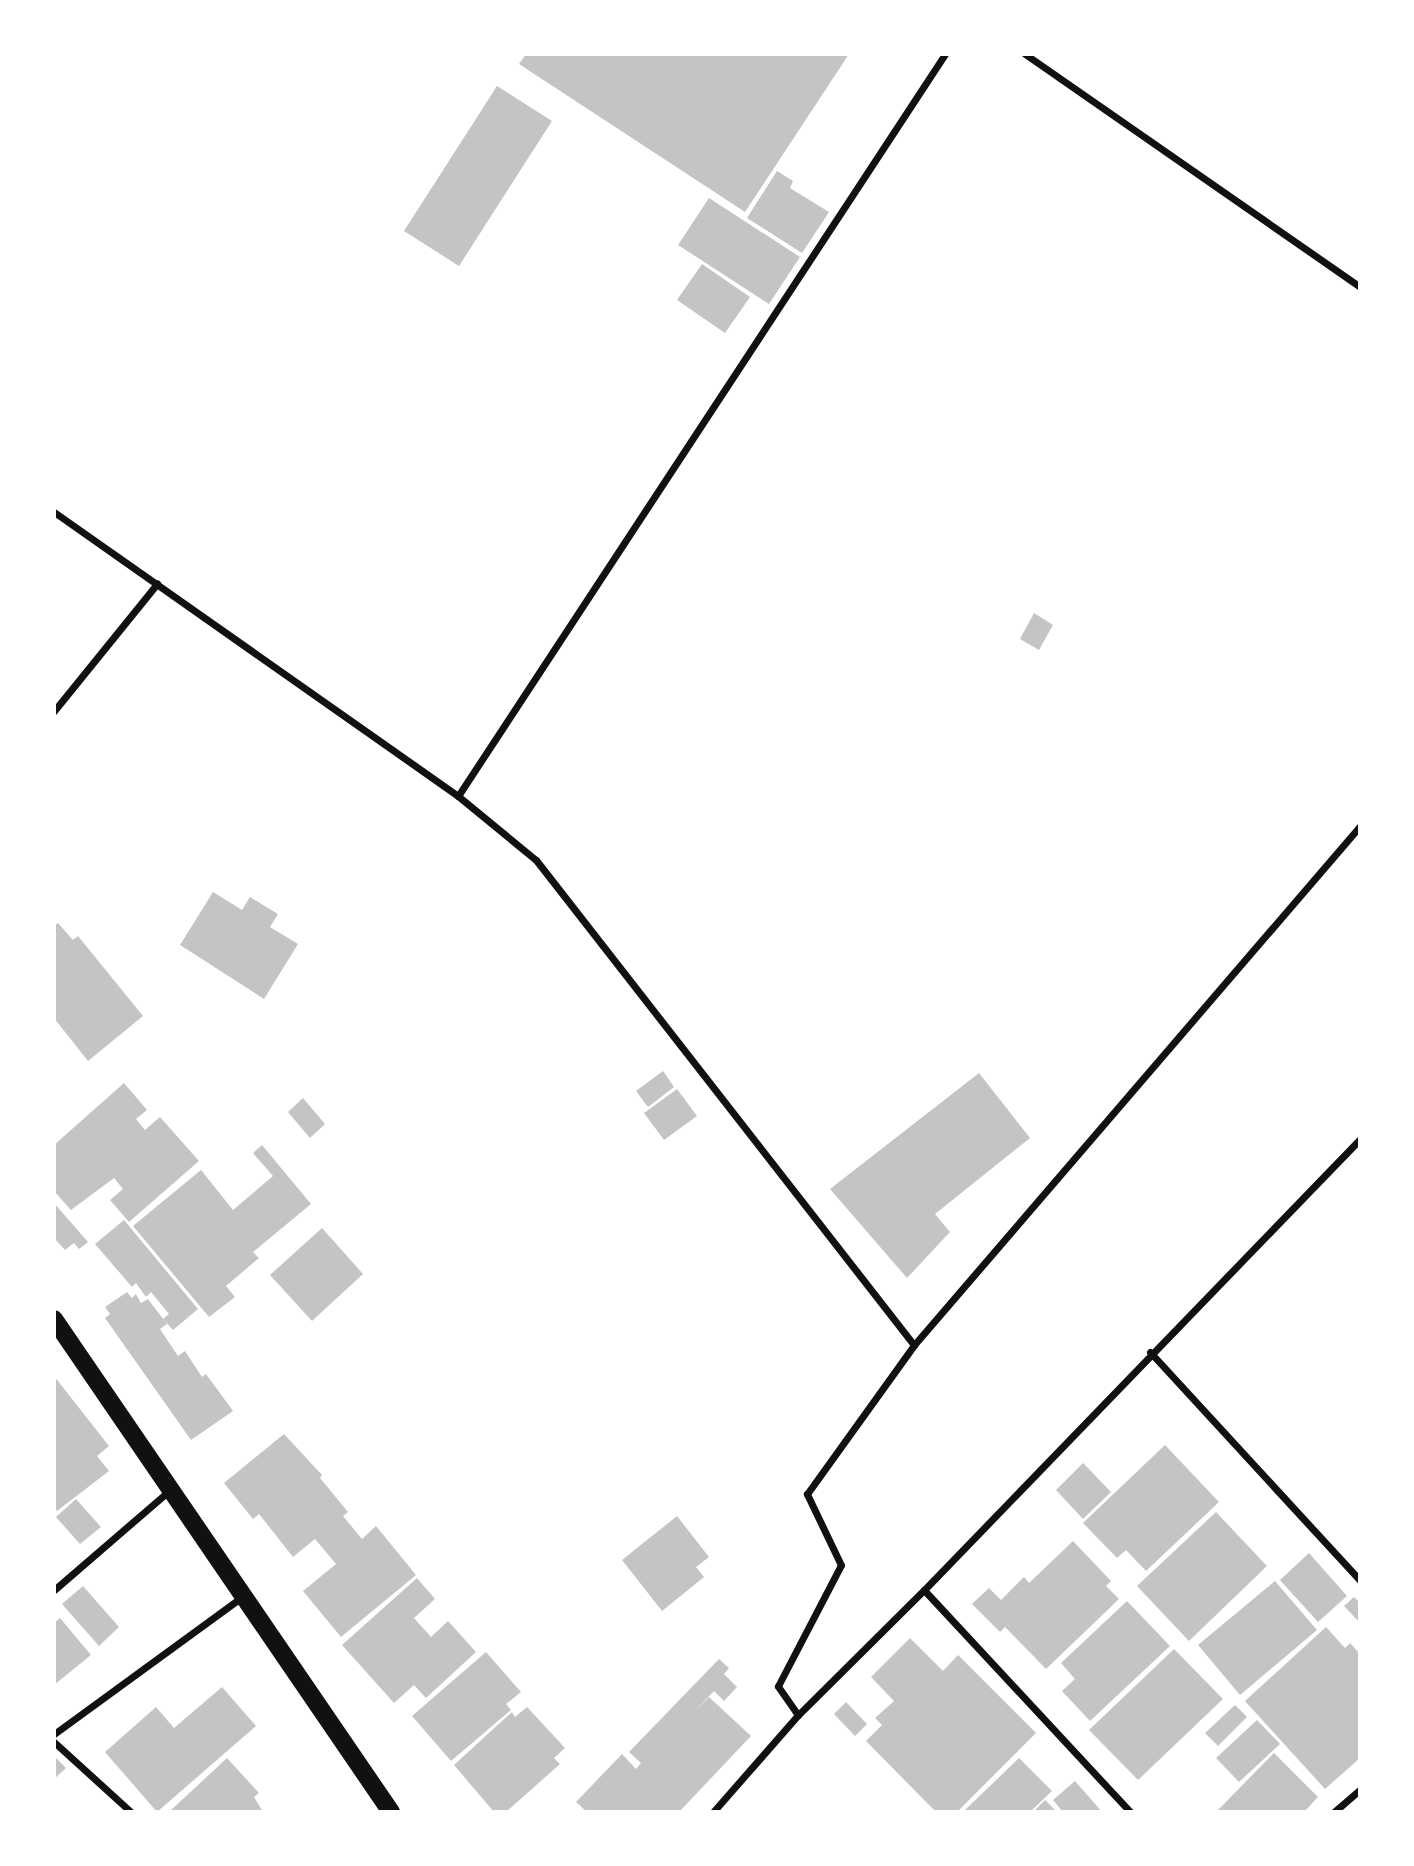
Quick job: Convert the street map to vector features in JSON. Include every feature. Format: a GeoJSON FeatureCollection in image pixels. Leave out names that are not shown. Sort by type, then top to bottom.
{"type":"FeatureCollection","features":[{"type":"Feature","properties":{"kind":"main road"},"geometry":{"type":"LineString","coordinates":[[54,1319],[391,1812]]}},
{"type":"Feature","properties":{"kind":"street"},"geometry":{"type":"LineString","coordinates":[[458,796],[945,54]]}},
{"type":"Feature","properties":{"kind":"street"},"geometry":{"type":"LineString","coordinates":[[1026,54],[1360,287]]}},
{"type":"Feature","properties":{"kind":"street"},"geometry":{"type":"LineString","coordinates":[[54,512],[458,796],[536,860],[914,1345]]}},
{"type":"Feature","properties":{"kind":"street"},"geometry":{"type":"LineString","coordinates":[[54,711],[157,584]]}},
{"type":"Feature","properties":{"kind":"street"},"geometry":{"type":"LineString","coordinates":[[797,1715],[778,1686],[841,1565],[807,1494],[914,1345],[1360,826]]}},
{"type":"Feature","properties":{"kind":"street"},"geometry":{"type":"LineString","coordinates":[[713,1812],[797,1715],[924,1590],[1150,1352],[1360,1139]]}},
{"type":"Feature","properties":{"kind":"street"},"geometry":{"type":"LineString","coordinates":[[1150,1352],[1360,1580]]}},
{"type":"Feature","properties":{"kind":"street"},"geometry":{"type":"LineString","coordinates":[[54,1590],[171,1490]]}},
{"type":"Feature","properties":{"kind":"street"},"geometry":{"type":"LineString","coordinates":[[924,1590],[1130,1812]]}},
{"type":"Feature","properties":{"kind":"street"},"geometry":{"type":"LineString","coordinates":[[54,1734],[244,1596]]}},
{"type":"Feature","properties":{"kind":"street"},"geometry":{"type":"LineString","coordinates":[[54,1742],[131,1812]]}},
{"type":"Feature","properties":{"kind":"street"},"geometry":{"type":"LineString","coordinates":[[1334,1812],[1360,1789]]}},
{"type":"Feature","properties":{"kind":"building"},"geometry":{"type":"Polygon","coordinates":[[[526,54],[849,54],[745,212],[519,64],[526,54]]]}},
{"type":"Feature","properties":{"kind":"building"},"geometry":{"type":"Polygon","coordinates":[[[497,86],[552,121],[459,266],[404,231],[497,86]]]}},
{"type":"Feature","properties":{"kind":"building"},"geometry":{"type":"Polygon","coordinates":[[[777,171],[793,181],[790,188],[829,212],[802,253],[747,218],[777,171]]]}},
{"type":"Feature","properties":{"kind":"building"},"geometry":{"type":"Polygon","coordinates":[[[709,198],[800,257],[769,304],[678,245],[709,198]]]}},
{"type":"Feature","properties":{"kind":"building"},"geometry":{"type":"Polygon","coordinates":[[[702,264],[750,297],[725,333],[677,300],[702,264]]]}},
{"type":"Feature","properties":{"kind":"building"},"geometry":{"type":"Polygon","coordinates":[[[1034,613],[1053,625],[1039,650],[1020,639],[1034,613]]]}},
{"type":"Feature","properties":{"kind":"building"},"geometry":{"type":"Polygon","coordinates":[[[213,892],[242,910],[250,897],[278,914],[270,927],[298,944],[264,999],[180,945],[213,892]]]}},
{"type":"Feature","properties":{"kind":"building"},"geometry":{"type":"Polygon","coordinates":[[[58,923],[73,940],[78,936],[143,1016],[88,1061],[54,1018],[54,926],[58,923]]]}},
{"type":"Feature","properties":{"kind":"building"},"geometry":{"type":"Polygon","coordinates":[[[663,1071],[674,1087],[648,1107],[636,1091],[663,1071]]]}},
{"type":"Feature","properties":{"kind":"building"},"geometry":{"type":"Polygon","coordinates":[[[979,1073],[1030,1138],[935,1214],[950,1232],[907,1278],[830,1189],[979,1073]]]}},
{"type":"Feature","properties":{"kind":"building"},"geometry":{"type":"Polygon","coordinates":[[[124,1083],[147,1110],[136,1119],[145,1130],[160,1117],[199,1161],[129,1222],[110,1200],[123,1189],[114,1178],[71,1210],[54,1191],[54,1145],[124,1083]]]}},
{"type":"Feature","properties":{"kind":"building"},"geometry":{"type":"Polygon","coordinates":[[[677,1089],[697,1116],[664,1140],[644,1113],[677,1089]]]}},
{"type":"Feature","properties":{"kind":"building"},"geometry":{"type":"Polygon","coordinates":[[[303,1098],[325,1124],[310,1138],[288,1112],[303,1098]]]}},
{"type":"Feature","properties":{"kind":"building"},"geometry":{"type":"Polygon","coordinates":[[[262,1145],[311,1204],[253,1252],[259,1258],[226,1286],[235,1297],[209,1317],[133,1226],[201,1170],[233,1210],[273,1176],[253,1153],[262,1145]]]}},
{"type":"Feature","properties":{"kind":"building"},"geometry":{"type":"Polygon","coordinates":[[[54,1203],[88,1242],[79,1249],[74,1243],[65,1250],[54,1238],[54,1203]]]}},
{"type":"Feature","properties":{"kind":"building"},"geometry":{"type":"Polygon","coordinates":[[[124,1220],[198,1309],[173,1330],[163,1319],[169,1314],[151,1292],[146,1297],[136,1283],[132,1287],[95,1244],[124,1220]]]}},
{"type":"Feature","properties":{"kind":"building"},"geometry":{"type":"Polygon","coordinates":[[[322,1228],[363,1274],[312,1321],[270,1275],[322,1228]]]}},
{"type":"Feature","properties":{"kind":"building"},"geometry":{"type":"Polygon","coordinates":[[[127,1292],[132,1298],[136,1294],[141,1303],[148,1299],[167,1324],[160,1329],[178,1356],[185,1351],[202,1377],[206,1374],[233,1411],[191,1440],[105,1318],[110,1314],[105,1307],[127,1292]]]}},
{"type":"Feature","properties":{"kind":"building"},"geometry":{"type":"Polygon","coordinates":[[[54,1376],[109,1446],[97,1456],[109,1471],[57,1511],[54,1508],[54,1376]]]}},
{"type":"Feature","properties":{"kind":"building"},"geometry":{"type":"Polygon","coordinates":[[[284,1434],[322,1475],[320,1478],[348,1512],[343,1516],[362,1539],[376,1526],[416,1575],[341,1637],[303,1591],[336,1564],[315,1539],[293,1557],[259,1514],[253,1519],[224,1483],[284,1434]]]}},
{"type":"Feature","properties":{"kind":"building"},"geometry":{"type":"Polygon","coordinates":[[[1165,1445],[1219,1502],[1146,1571],[1126,1550],[1117,1558],[1083,1523],[1165,1445]]]}},
{"type":"Feature","properties":{"kind":"building"},"geometry":{"type":"Polygon","coordinates":[[[1083,1463],[1111,1492],[1083,1519],[1056,1490],[1083,1463]]]}},
{"type":"Feature","properties":{"kind":"building"},"geometry":{"type":"Polygon","coordinates":[[[76,1499],[101,1527],[80,1544],[56,1517],[76,1499]]]}},
{"type":"Feature","properties":{"kind":"building"},"geometry":{"type":"Polygon","coordinates":[[[1216,1512],[1267,1566],[1189,1641],[1137,1586],[1216,1512]]]}},
{"type":"Feature","properties":{"kind":"building"},"geometry":{"type":"Polygon","coordinates":[[[677,1516],[709,1557],[696,1567],[704,1577],[662,1611],[622,1560],[677,1516]]]}},
{"type":"Feature","properties":{"kind":"building"},"geometry":{"type":"Polygon","coordinates":[[[1073,1541],[1111,1581],[1106,1586],[1119,1599],[1046,1669],[1005,1627],[1000,1632],[972,1604],[989,1588],[1001,1600],[1024,1577],[1029,1583],[1073,1541]]]}},
{"type":"Feature","properties":{"kind":"building"},"geometry":{"type":"Polygon","coordinates":[[[1309,1553],[1347,1596],[1318,1622],[1280,1580],[1309,1553]]]}},
{"type":"Feature","properties":{"kind":"building"},"geometry":{"type":"Polygon","coordinates":[[[417,1578],[435,1599],[414,1618],[431,1637],[448,1621],[476,1652],[426,1698],[414,1685],[394,1703],[342,1645],[417,1578]]]}},
{"type":"Feature","properties":{"kind":"building"},"geometry":{"type":"Polygon","coordinates":[[[1275,1581],[1317,1630],[1240,1695],[1198,1645],[1275,1581]]]}},
{"type":"Feature","properties":{"kind":"building"},"geometry":{"type":"Polygon","coordinates":[[[83,1586],[119,1627],[99,1646],[62,1604],[83,1586]]]}},
{"type":"Feature","properties":{"kind":"building"},"geometry":{"type":"Polygon","coordinates":[[[1354,1597],[1360,1603],[1360,1623],[1344,1606],[1354,1597]]]}},
{"type":"Feature","properties":{"kind":"building"},"geometry":{"type":"Polygon","coordinates":[[[1127,1601],[1170,1646],[1090,1721],[1062,1691],[1075,1679],[1061,1663],[1127,1601]]]}},
{"type":"Feature","properties":{"kind":"building"},"geometry":{"type":"Polygon","coordinates":[[[60,1618],[91,1655],[54,1685],[54,1623],[60,1618]]]}},
{"type":"Feature","properties":{"kind":"building"},"geometry":{"type":"Polygon","coordinates":[[[1326,1627],[1345,1648],[1350,1643],[1360,1654],[1360,1758],[1325,1789],[1245,1701],[1326,1627]]]}},
{"type":"Feature","properties":{"kind":"building"},"geometry":{"type":"Polygon","coordinates":[[[910,1638],[943,1671],[958,1655],[1036,1733],[957,1812],[936,1812],[866,1741],[882,1725],[875,1718],[894,1701],[871,1677],[910,1638]]]}},
{"type":"Feature","properties":{"kind":"building"},"geometry":{"type":"Polygon","coordinates":[[[1174,1649],[1223,1699],[1138,1780],[1089,1730],[1174,1649]]]}},
{"type":"Feature","properties":{"kind":"building"},"geometry":{"type":"Polygon","coordinates":[[[486,1652],[521,1692],[506,1704],[511,1710],[451,1761],[412,1716],[486,1652]]]}},
{"type":"Feature","properties":{"kind":"building"},"geometry":{"type":"Polygon","coordinates":[[[719,1659],[729,1668],[724,1674],[737,1687],[724,1701],[714,1691],[692,1714],[709,1697],[751,1736],[679,1812],[587,1812],[576,1802],[622,1754],[636,1769],[641,1763],[629,1752],[719,1659]]]}},
{"type":"Feature","properties":{"kind":"building"},"geometry":{"type":"Polygon","coordinates":[[[222,1687],[256,1726],[157,1812],[105,1752],[156,1707],[174,1728],[222,1687]]]}},
{"type":"Feature","properties":{"kind":"building"},"geometry":{"type":"Polygon","coordinates":[[[846,1702],[867,1724],[855,1736],[834,1714],[846,1702]]]}},
{"type":"Feature","properties":{"kind":"building"},"geometry":{"type":"Polygon","coordinates":[[[1235,1705],[1247,1717],[1218,1746],[1205,1733],[1235,1705]]]}},
{"type":"Feature","properties":{"kind":"building"},"geometry":{"type":"Polygon","coordinates":[[[527,1707],[565,1748],[554,1758],[560,1764],[506,1812],[494,1812],[454,1765],[512,1712],[515,1717],[527,1707]]]}},
{"type":"Feature","properties":{"kind":"building"},"geometry":{"type":"Polygon","coordinates":[[[1257,1720],[1280,1744],[1239,1782],[1216,1758],[1257,1720]]]}},
{"type":"Feature","properties":{"kind":"building"},"geometry":{"type":"Polygon","coordinates":[[[1274,1753],[1318,1797],[1304,1812],[1216,1812],[1274,1753]]]}},
{"type":"Feature","properties":{"kind":"building"},"geometry":{"type":"Polygon","coordinates":[[[54,1756],[66,1768],[54,1779],[54,1756]]]}},
{"type":"Feature","properties":{"kind":"building"},"geometry":{"type":"Polygon","coordinates":[[[227,1758],[259,1793],[254,1797],[263,1812],[169,1812],[227,1758]]]}},
{"type":"Feature","properties":{"kind":"building"},"geometry":{"type":"Polygon","coordinates":[[[1019,1758],[1052,1791],[1030,1812],[963,1812],[1019,1758]]]}},
{"type":"Feature","properties":{"kind":"building"},"geometry":{"type":"Polygon","coordinates":[[[1075,1781],[1102,1812],[1063,1812],[1053,1800],[1075,1781]]]}},
{"type":"Feature","properties":{"kind":"building"},"geometry":{"type":"Polygon","coordinates":[[[1045,1800],[1057,1812],[1033,1812],[1045,1800]]]}}]}
